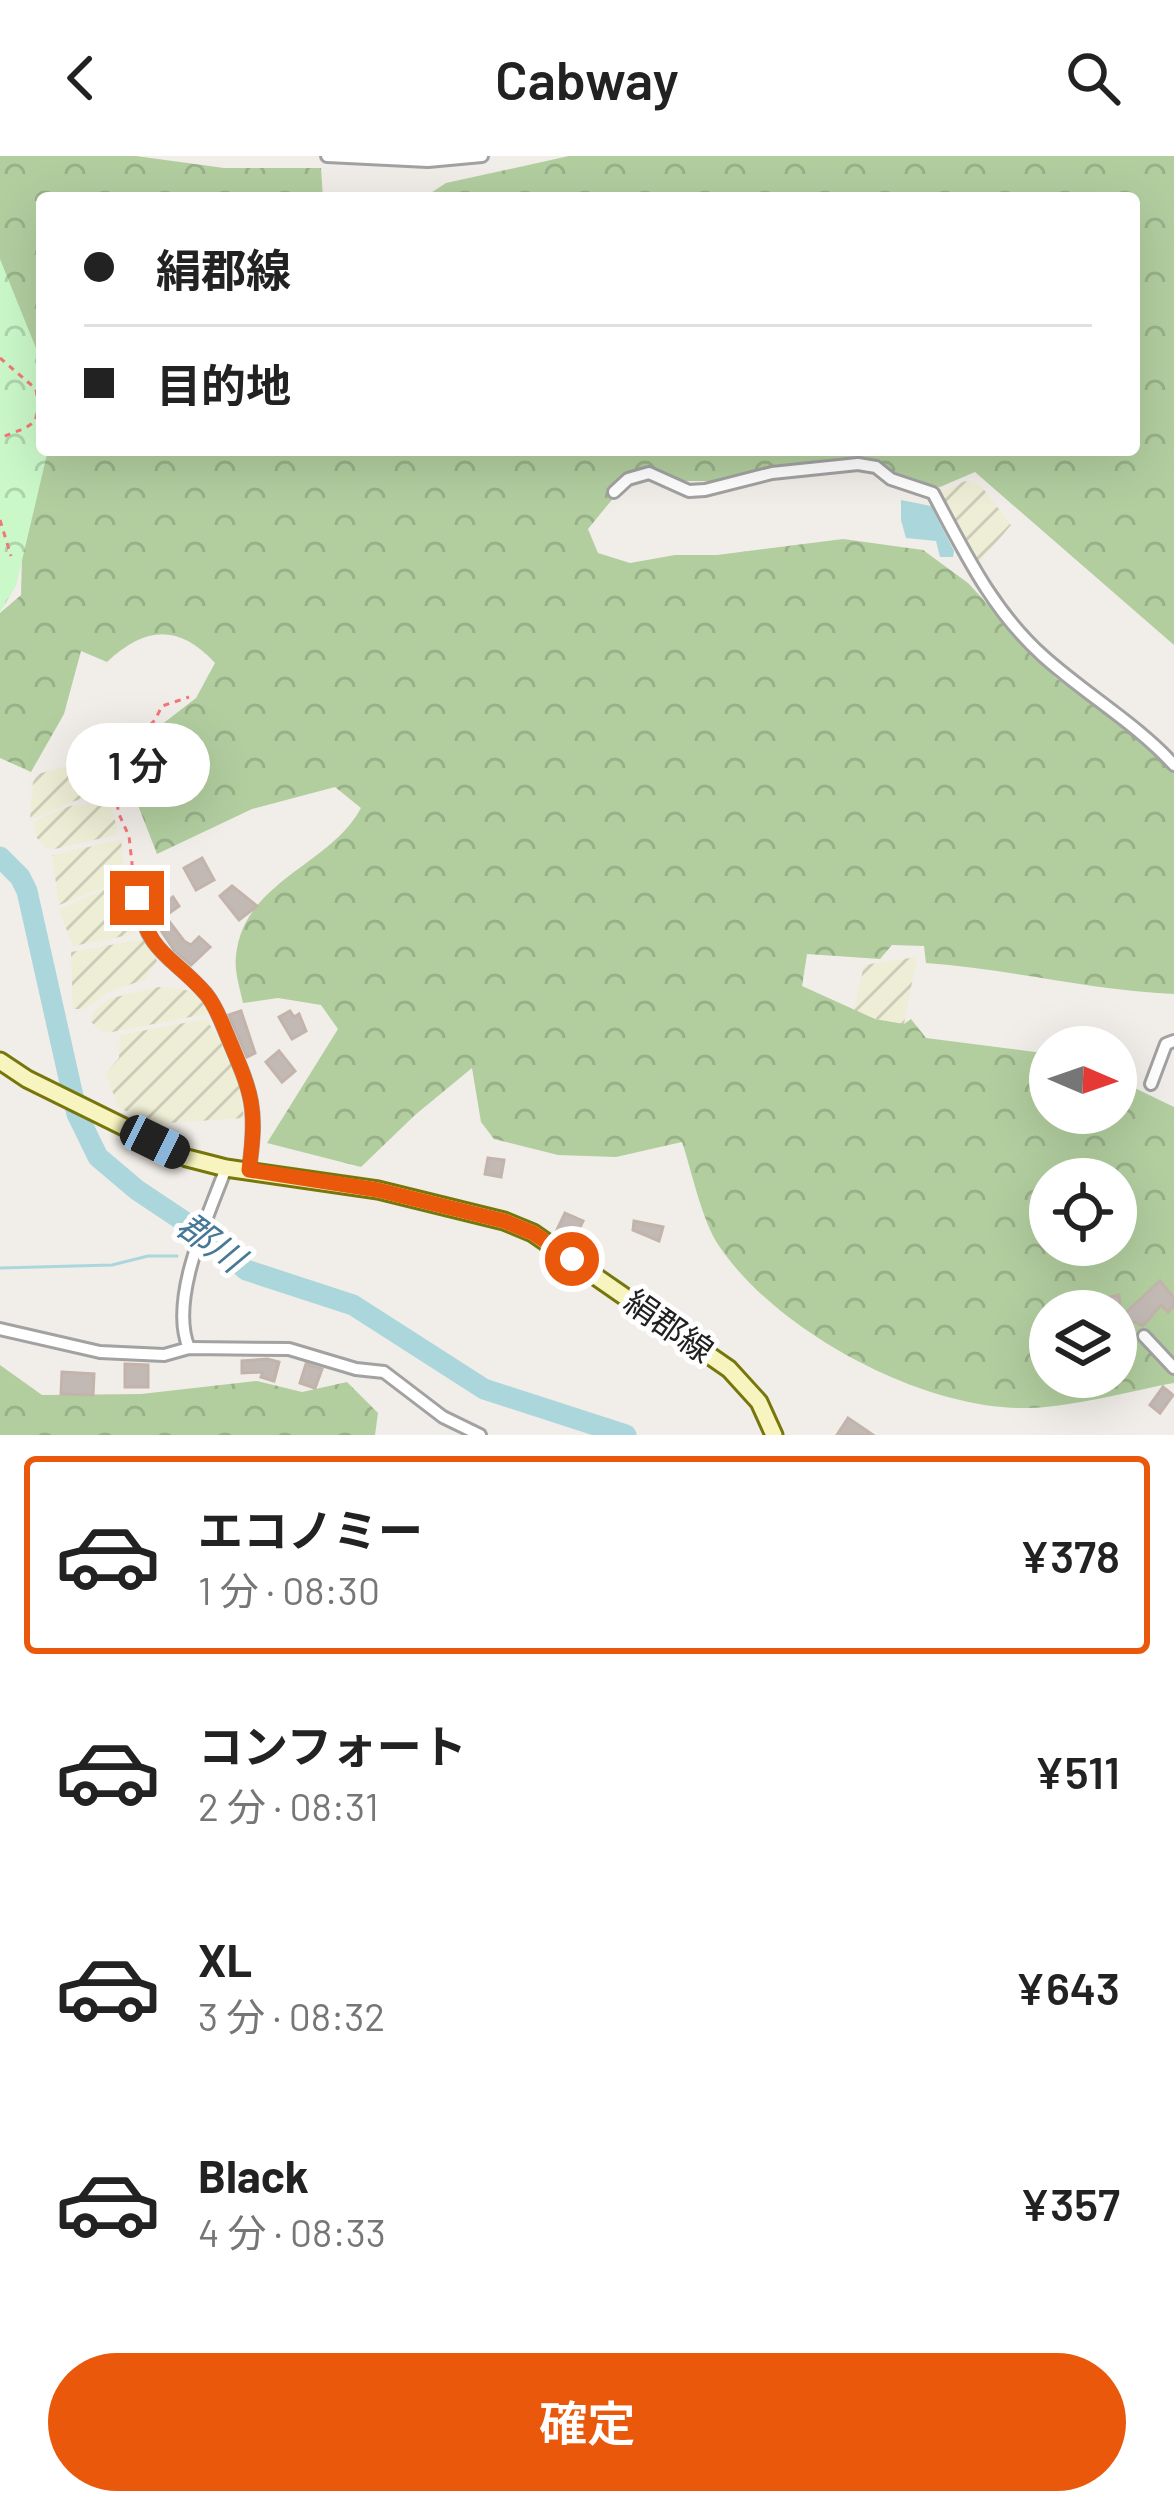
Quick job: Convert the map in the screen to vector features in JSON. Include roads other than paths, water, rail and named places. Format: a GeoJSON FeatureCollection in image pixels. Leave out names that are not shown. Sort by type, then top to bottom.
{"type":"FeatureCollection","features":[{"type":"Feature","properties":{"kind":"main road","name":"絹郡線"},"geometry":{"type":"LineString","coordinates":[[0,1061],[187,1158],[378,1190],[504,1221],[533,1233],[729,1369],[759,1402],[774,1435]]}},
{"type":"Feature","properties":{"kind":"street"},"geometry":{"type":"LineString","coordinates":[[327,156],[428,161],[482,156]]}},
{"type":"Feature","properties":{"kind":"street"},"geometry":{"type":"LineString","coordinates":[[614,492],[628,479],[649,472],[689,490],[705,490],[772,472],[859,464],[876,467],[907,487],[933,493],[971,569],[997,608],[1041,655],[1174,765]]}},
{"type":"Feature","properties":{"kind":"street"},"geometry":{"type":"LineString","coordinates":[[137,898],[143,929],[171,964],[205,993],[241,1067],[253,1098],[249,1170]]}},
{"type":"Feature","properties":{"kind":"street"},"geometry":{"type":"LineString","coordinates":[[1151,1084],[1166,1044],[1174,1041]]}},
{"type":"Feature","properties":{"kind":"street"},"geometry":{"type":"LineString","coordinates":[[189,1348],[184,1337],[189,1272],[226,1168]]}},
{"type":"Feature","properties":{"kind":"street"},"geometry":{"type":"LineString","coordinates":[[0,1329],[100,1352],[289,1349],[356,1369],[384,1372],[443,1417],[480,1435]]}},
{"type":"Feature","properties":{"kind":"street"},"geometry":{"type":"LineString","coordinates":[[1144,1336],[1174,1368]]}},
{"type":"Feature","properties":{"kind":"water"},"geometry":{"type":"Polygon","coordinates":[[[901,500],[931,506],[953,557],[940,557],[936,541],[906,538],[901,500]]]}},
{"type":"Feature","properties":{"kind":"waterway","name":"郡川"},"geometry":{"type":"LineString","coordinates":[[0,857],[27,891],[77,1114],[98,1157],[246,1270],[353,1305],[484,1389],[626,1435]]}},
{"type":"Feature","properties":{"kind":"waterway"},"geometry":{"type":"LineString","coordinates":[[0,1268],[112,1265],[148,1256],[177,1256]]}}]}
